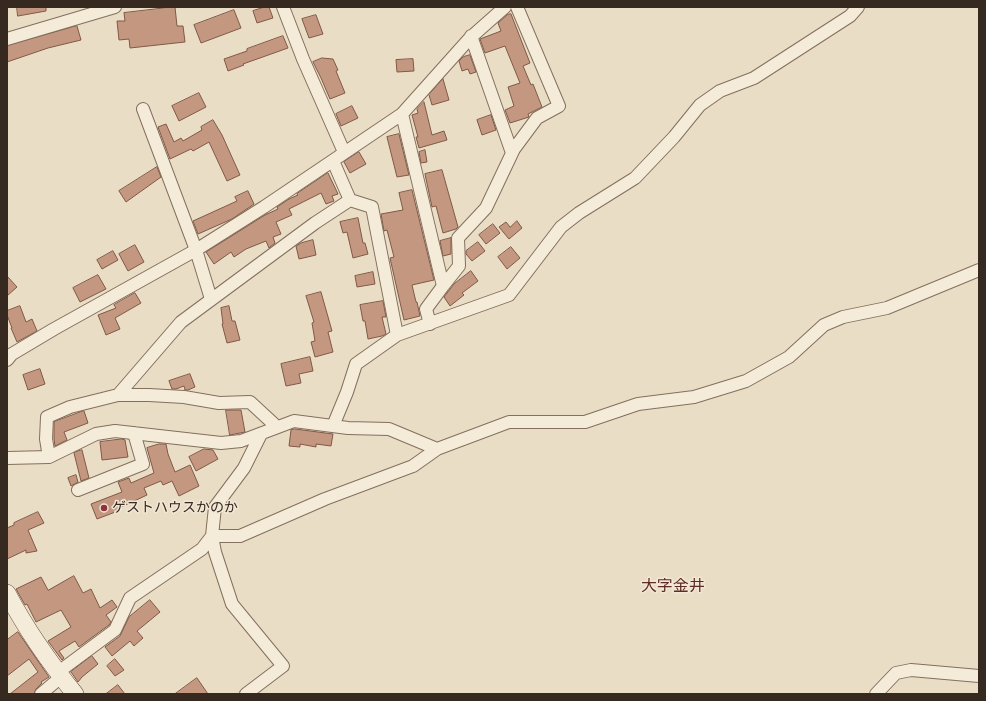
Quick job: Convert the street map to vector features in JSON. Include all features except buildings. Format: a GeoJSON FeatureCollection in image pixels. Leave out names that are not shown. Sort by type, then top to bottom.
{"type":"FeatureCollection","features":[{"type":"Feature","properties":{"kind":"street"},"geometry":{"type":"LineString","coordinates":[[7,38],[100,9],[116,7]]}},
{"type":"Feature","properties":{"kind":"street"},"geometry":{"type":"LineString","coordinates":[[283,7],[303,59],[344,152]]}},
{"type":"Feature","properties":{"kind":"street"},"geometry":{"type":"LineString","coordinates":[[7,360],[12,354],[54,329],[196,250],[333,161],[344,152],[402,114],[471,36],[505,7]]}},
{"type":"Feature","properties":{"kind":"street"},"geometry":{"type":"LineString","coordinates":[[430,324],[426,309],[459,266],[458,238],[486,208],[512,153],[537,118],[559,106],[517,7]]}},
{"type":"Feature","properties":{"kind":"street"},"geometry":{"type":"LineString","coordinates":[[333,426],[347,392],[356,364],[397,335],[509,295],[561,227],[579,213],[635,178],[674,137],[700,105],[720,91],[754,78],[850,16],[858,7]]}},
{"type":"Feature","properties":{"kind":"street"},"geometry":{"type":"LineString","coordinates":[[471,36],[512,153]]}},
{"type":"Feature","properties":{"kind":"street"},"geometry":{"type":"LineString","coordinates":[[143,109],[196,250],[211,299]]}},
{"type":"Feature","properties":{"kind":"street"},"geometry":{"type":"LineString","coordinates":[[402,114],[443,286]]}},
{"type":"Feature","properties":{"kind":"street"},"geometry":{"type":"LineString","coordinates":[[333,161],[350,200],[372,207],[397,335]]}},
{"type":"Feature","properties":{"kind":"street"},"geometry":{"type":"LineString","coordinates":[[118,395],[181,322],[315,223],[350,200]]}},
{"type":"Feature","properties":{"kind":"street"},"geometry":{"type":"LineString","coordinates":[[212,536],[240,536],[325,499],[413,466],[437,449],[509,422],[585,422],[638,404],[694,397],[746,381],[789,357],[824,325],[843,317],[887,308],[979,270]]}},
{"type":"Feature","properties":{"kind":"street"},"geometry":{"type":"LineString","coordinates":[[50,457],[46,439],[47,417],[70,408],[118,395],[184,397],[219,403],[250,402],[277,427]]}},
{"type":"Feature","properties":{"kind":"street"},"geometry":{"type":"LineString","coordinates":[[7,458],[50,457],[96,434],[115,431],[221,443],[241,441],[294,421],[348,428],[389,429],[437,449]]}},
{"type":"Feature","properties":{"kind":"street"},"geometry":{"type":"LineString","coordinates":[[78,490],[143,464],[134,433]]}},
{"type":"Feature","properties":{"kind":"street"},"geometry":{"type":"LineString","coordinates":[[246,694],[284,666],[232,604],[215,552],[212,536],[215,507],[244,468],[260,434]]}},
{"type":"Feature","properties":{"kind":"street"},"geometry":{"type":"LineString","coordinates":[[41,694],[59,675],[115,630],[130,598],[202,549],[212,536]]}},
{"type":"Feature","properties":{"kind":"street"},"geometry":{"type":"LineString","coordinates":[[7,593],[23,622],[59,675],[75,694]]}},
{"type":"Feature","properties":{"kind":"street"},"geometry":{"type":"LineString","coordinates":[[876,694],[896,673],[911,670],[979,676]]}},
{"type":"Feature","properties":{"kind":"place","name":"ゲストハウスかのか"},"geometry":{"type":"Point","coordinates":[104,508]}},
{"type":"Feature","properties":{"kind":"district","name":"大字金井"},"geometry":{"type":"Point","coordinates":[673,586]}}]}
